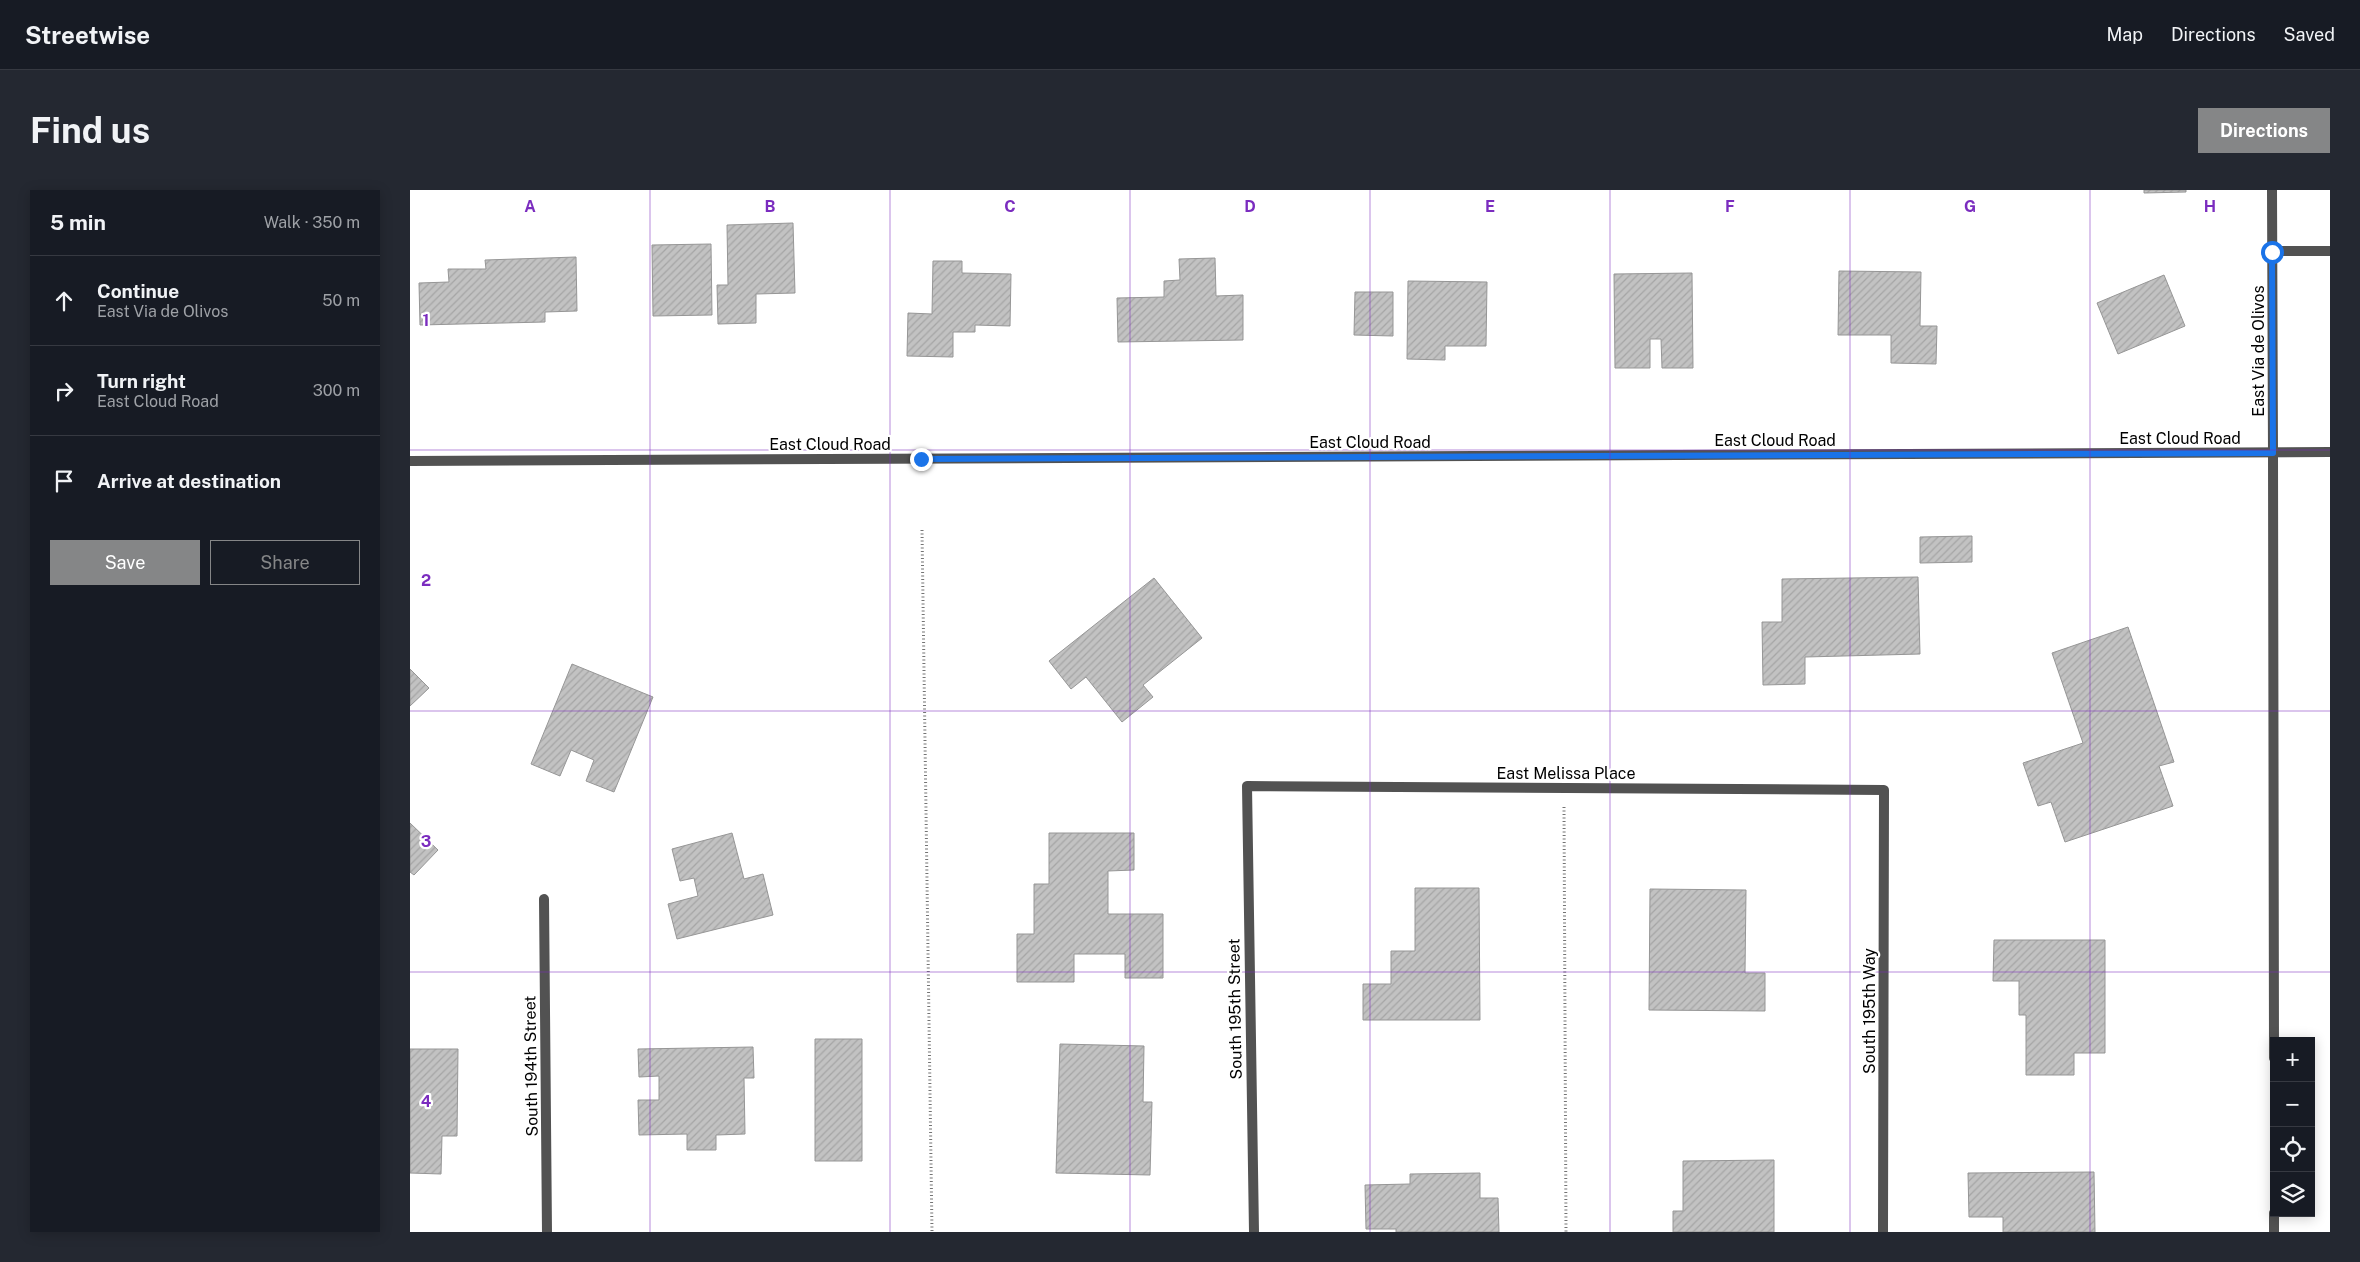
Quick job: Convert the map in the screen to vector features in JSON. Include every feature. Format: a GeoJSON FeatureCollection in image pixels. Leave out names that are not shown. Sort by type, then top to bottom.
{"type":"FeatureCollection","features":[{"type":"Feature","properties":{"kind":"street","name":"East Via de Olivos"},"geometry":{"type":"LineString","coordinates":[[2272,190],[2274,1037]]}},
{"type":"Feature","properties":{"kind":"street"},"geometry":{"type":"LineString","coordinates":[[2272,252],[2330,251]]}},
{"type":"Feature","properties":{"kind":"street","name":"East Cloud Road"},"geometry":{"type":"LineString","coordinates":[[410,461],[2330,452]]}},
{"type":"Feature","properties":{"kind":"street","name":"East Melissa Place"},"geometry":{"type":"LineString","coordinates":[[1247,786],[1884,790]]}},
{"type":"Feature","properties":{"kind":"street","name":"South 195th Street"},"geometry":{"type":"LineString","coordinates":[[1247,786],[1254,1232]]}},
{"type":"Feature","properties":{"kind":"street","name":"South 195th Way"},"geometry":{"type":"LineString","coordinates":[[1883,1232],[1884,790]]}},
{"type":"Feature","properties":{"kind":"street","name":"South 194th Street"},"geometry":{"type":"LineString","coordinates":[[544,899],[547,1232]]}},
{"type":"Feature","properties":{"kind":"street"},"geometry":{"type":"LineString","coordinates":[[2274,1217],[2274,1232]]}},
{"type":"Feature","properties":{"kind":"path"},"geometry":{"type":"LineString","coordinates":[[922,530],[932,1232]]}},
{"type":"Feature","properties":{"kind":"path"},"geometry":{"type":"LineString","coordinates":[[1564,788],[1566,1232]]}},
{"type":"Feature","properties":{"kind":"building"},"geometry":{"type":"Polygon","coordinates":[[[2144,190],[2186,190],[2186,192],[2144,193],[2144,190]]]}},
{"type":"Feature","properties":{"kind":"building"},"geometry":{"type":"Polygon","coordinates":[[[793,223],[795,293],[756,294],[756,323],[718,324],[717,285],[728,285],[727,225],[793,223]]]}},
{"type":"Feature","properties":{"kind":"building"},"geometry":{"type":"Polygon","coordinates":[[[711,244],[712,315],[653,316],[652,245],[711,244]]]}},
{"type":"Feature","properties":{"kind":"building"},"geometry":{"type":"Polygon","coordinates":[[[576,257],[577,311],[545,312],[545,322],[420,325],[419,283],[449,282],[448,269],[486,269],[485,260],[576,257]]]}},
{"type":"Feature","properties":{"kind":"building"},"geometry":{"type":"Polygon","coordinates":[[[1215,258],[1216,296],[1243,295],[1243,340],[1118,342],[1117,298],[1164,297],[1164,281],[1180,280],[1179,259],[1215,258]]]}},
{"type":"Feature","properties":{"kind":"building"},"geometry":{"type":"Polygon","coordinates":[[[933,261],[962,261],[962,273],[1011,274],[1010,326],[975,325],[975,332],[953,332],[953,357],[907,356],[908,313],[932,314],[933,261]]]}},
{"type":"Feature","properties":{"kind":"building"},"geometry":{"type":"Polygon","coordinates":[[[1839,271],[1921,272],[1920,326],[1937,326],[1936,364],[1891,363],[1891,335],[1838,335],[1839,271]]]}},
{"type":"Feature","properties":{"kind":"building"},"geometry":{"type":"Polygon","coordinates":[[[1692,273],[1693,368],[1662,368],[1661,339],[1650,339],[1650,368],[1615,368],[1614,274],[1692,273]]]}},
{"type":"Feature","properties":{"kind":"building"},"geometry":{"type":"Polygon","coordinates":[[[2164,275],[2185,326],[2118,354],[2097,303],[2164,275]]]}},
{"type":"Feature","properties":{"kind":"building"},"geometry":{"type":"Polygon","coordinates":[[[1408,281],[1487,282],[1486,346],[1445,346],[1445,360],[1407,359],[1408,281]]]}},
{"type":"Feature","properties":{"kind":"building"},"geometry":{"type":"Polygon","coordinates":[[[1355,292],[1393,292],[1393,336],[1354,335],[1355,292]]]}},
{"type":"Feature","properties":{"kind":"building"},"geometry":{"type":"Polygon","coordinates":[[[1972,536],[1972,562],[1920,563],[1920,537],[1972,536]]]}},
{"type":"Feature","properties":{"kind":"building"},"geometry":{"type":"Polygon","coordinates":[[[1918,577],[1920,654],[1805,657],[1805,684],[1763,685],[1762,622],[1782,622],[1782,579],[1918,577]]]}},
{"type":"Feature","properties":{"kind":"building"},"geometry":{"type":"Polygon","coordinates":[[[1154,578],[1202,638],[1143,685],[1153,697],[1122,722],[1086,677],[1071,689],[1049,661],[1154,578]]]}},
{"type":"Feature","properties":{"kind":"building"},"geometry":{"type":"Polygon","coordinates":[[[2128,627],[2174,762],[2159,766],[2173,806],[2065,842],[2051,802],[2038,806],[2023,763],[2083,743],[2052,653],[2128,627]]]}},
{"type":"Feature","properties":{"kind":"building"},"geometry":{"type":"Polygon","coordinates":[[[572,664],[653,697],[614,792],[586,781],[594,760],[571,750],[560,776],[531,764],[572,664]]]}},
{"type":"Feature","properties":{"kind":"building"},"geometry":{"type":"Polygon","coordinates":[[[410,669],[429,688],[410,706],[410,669]]]}},
{"type":"Feature","properties":{"kind":"building"},"geometry":{"type":"Polygon","coordinates":[[[410,823],[438,850],[414,875],[410,872],[410,823]]]}},
{"type":"Feature","properties":{"kind":"building"},"geometry":{"type":"Polygon","coordinates":[[[732,833],[744,879],[763,874],[773,915],[677,939],[668,904],[698,896],[694,878],[680,881],[672,849],[732,833]]]}},
{"type":"Feature","properties":{"kind":"building"},"geometry":{"type":"Polygon","coordinates":[[[1049,833],[1134,833],[1134,870],[1108,871],[1108,914],[1163,914],[1163,978],[1125,978],[1125,954],[1074,954],[1074,982],[1017,982],[1017,934],[1034,934],[1034,884],[1049,884],[1049,833]]]}},
{"type":"Feature","properties":{"kind":"building"},"geometry":{"type":"Polygon","coordinates":[[[1415,888],[1479,888],[1480,1020],[1363,1020],[1363,984],[1391,984],[1391,951],[1415,951],[1415,888]]]}},
{"type":"Feature","properties":{"kind":"building"},"geometry":{"type":"Polygon","coordinates":[[[1650,889],[1746,890],[1745,973],[1765,973],[1765,1011],[1649,1010],[1650,889]]]}},
{"type":"Feature","properties":{"kind":"building"},"geometry":{"type":"Polygon","coordinates":[[[1994,940],[2105,940],[2105,1053],[2074,1053],[2074,1075],[2026,1075],[2026,1015],[2019,1015],[2019,981],[1993,981],[1994,940]]]}},
{"type":"Feature","properties":{"kind":"building"},"geometry":{"type":"Polygon","coordinates":[[[815,1039],[862,1039],[862,1161],[815,1161],[815,1039]]]}},
{"type":"Feature","properties":{"kind":"building"},"geometry":{"type":"Polygon","coordinates":[[[1060,1044],[1144,1046],[1143,1102],[1152,1102],[1150,1175],[1056,1173],[1060,1044]]]}},
{"type":"Feature","properties":{"kind":"building"},"geometry":{"type":"Polygon","coordinates":[[[753,1047],[754,1078],[744,1078],[745,1134],[716,1135],[716,1150],[687,1150],[687,1134],[639,1135],[638,1100],[659,1100],[659,1076],[639,1077],[638,1049],[753,1047]]]}},
{"type":"Feature","properties":{"kind":"building"},"geometry":{"type":"Polygon","coordinates":[[[410,1049],[458,1049],[457,1136],[442,1136],[441,1174],[410,1173],[410,1049]]]}},
{"type":"Feature","properties":{"kind":"building"},"geometry":{"type":"Polygon","coordinates":[[[1774,1160],[1774,1232],[1673,1232],[1673,1211],[1683,1211],[1683,1161],[1774,1160]]]}},
{"type":"Feature","properties":{"kind":"building"},"geometry":{"type":"Polygon","coordinates":[[[2094,1172],[2095,1232],[2003,1232],[2003,1217],[1969,1217],[1968,1173],[2094,1172]]]}},
{"type":"Feature","properties":{"kind":"building"},"geometry":{"type":"Polygon","coordinates":[[[1480,1173],[1480,1198],[1498,1198],[1499,1232],[1396,1232],[1396,1229],[1366,1229],[1365,1185],[1410,1184],[1410,1174],[1480,1173]]]}},
{"type":"Feature","properties":{"kind":"route"},"geometry":{"type":"LineString","coordinates":[[921,459],[2273,453],[2272,252]]}}]}
